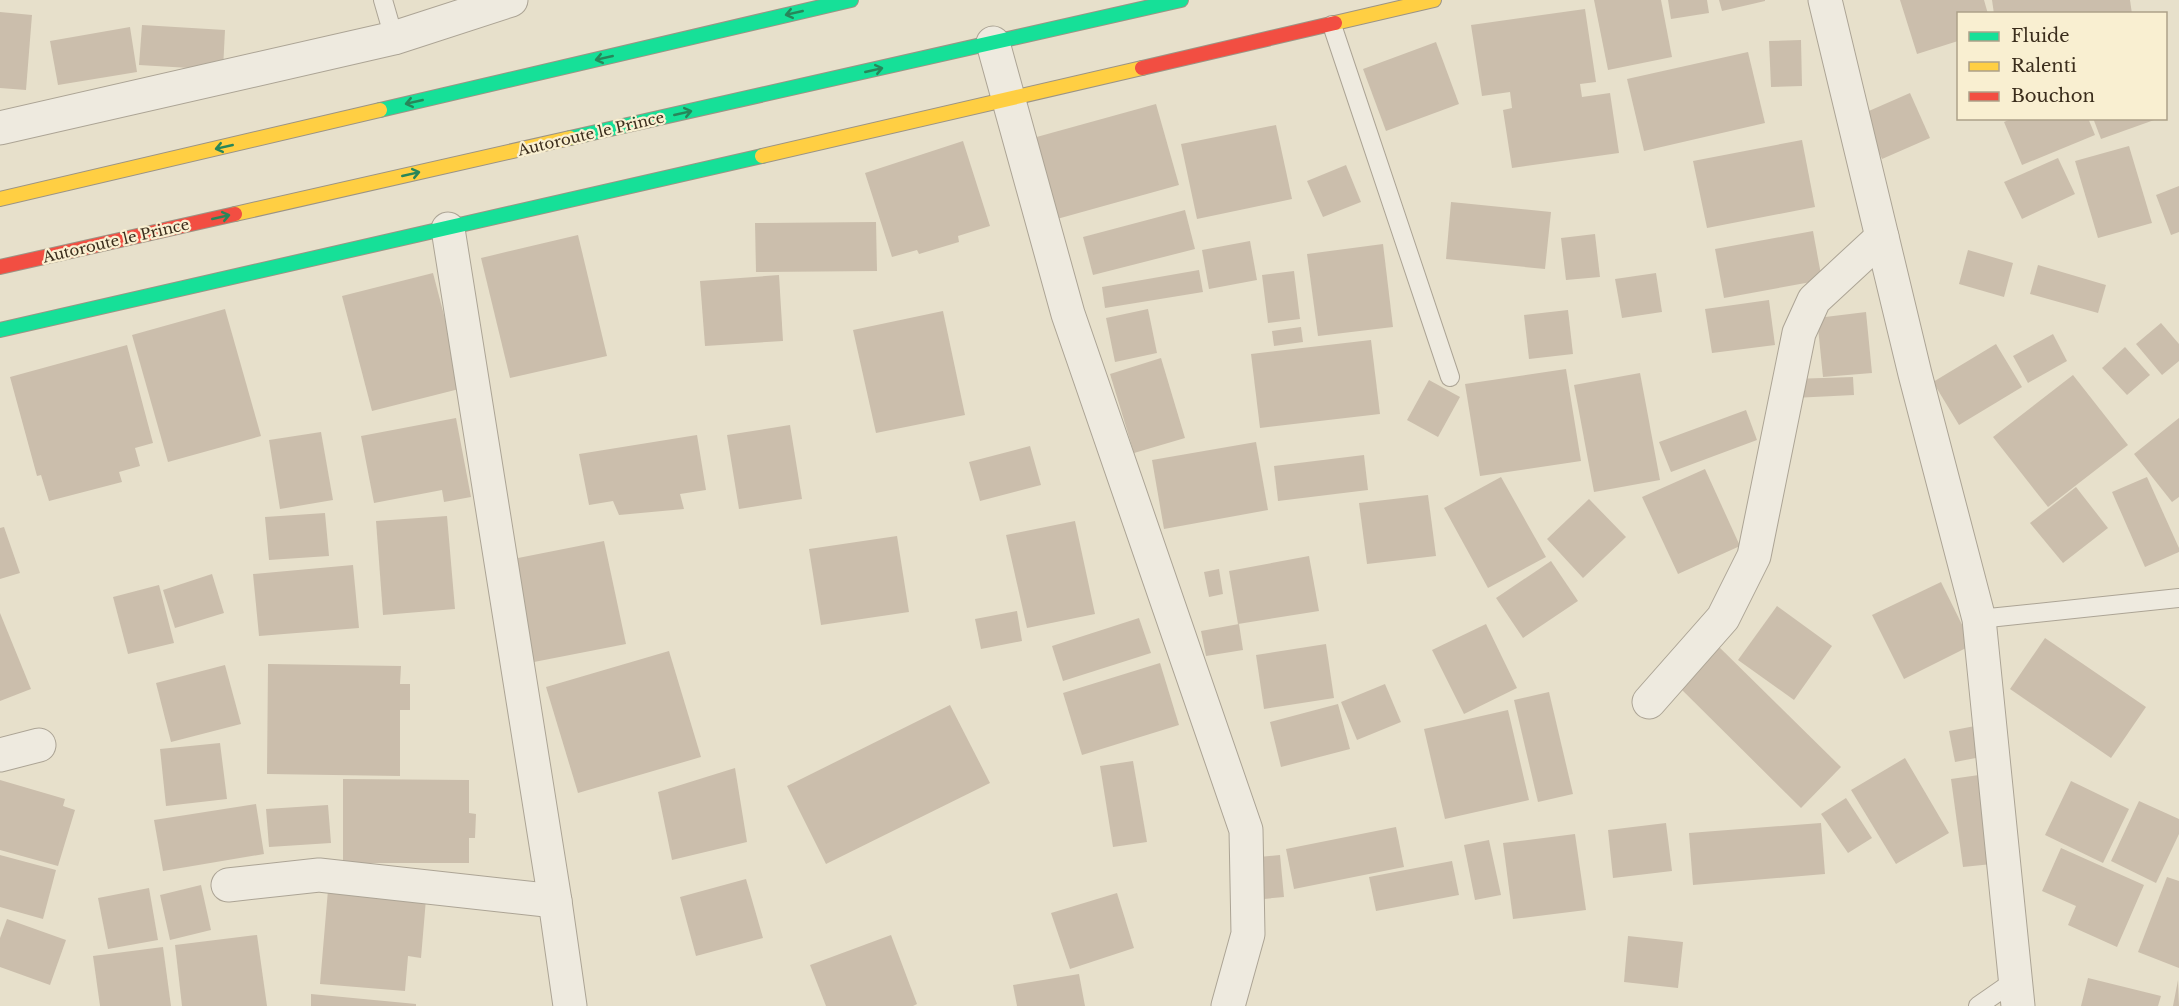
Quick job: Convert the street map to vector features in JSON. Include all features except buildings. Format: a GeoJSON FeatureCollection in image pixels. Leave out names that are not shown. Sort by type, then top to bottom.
{"type":"FeatureCollection","features":[{"type":"Feature","properties":{"kind":"main road"},"geometry":{"type":"LineString","coordinates":[[0,199],[851,0]]}},
{"type":"Feature","properties":{"kind":"main road","name":"Autoroute le Prince"},"geometry":{"type":"LineString","coordinates":[[0,267],[1181,0]]}},
{"type":"Feature","properties":{"kind":"main road"},"geometry":{"type":"LineString","coordinates":[[0,330],[448,229],[1434,0]]}},
{"type":"Feature","properties":{"kind":"street"},"geometry":{"type":"LineString","coordinates":[[0,128],[394,38],[479,4],[511,0]]}},
{"type":"Feature","properties":{"kind":"street"},"geometry":{"type":"LineString","coordinates":[[1825,0],[1915,374],[1979,619],[2016,993]]}},
{"type":"Feature","properties":{"kind":"street"},"geometry":{"type":"LineString","coordinates":[[993,43],[1068,314],[1246,830],[1248,934],[1228,1006]]}},
{"type":"Feature","properties":{"kind":"street"},"geometry":{"type":"LineString","coordinates":[[0,189],[37,191]]}},
{"type":"Feature","properties":{"kind":"street"},"geometry":{"type":"LineString","coordinates":[[448,229],[570,1006]]}},
{"type":"Feature","properties":{"kind":"street"},"geometry":{"type":"LineString","coordinates":[[1649,702],[1724,618],[1754,556],[1799,333],[1814,300],[1882,237]]}},
{"type":"Feature","properties":{"kind":"street"},"geometry":{"type":"LineString","coordinates":[[0,755],[39,745]]}},
{"type":"Feature","properties":{"kind":"street"},"geometry":{"type":"LineString","coordinates":[[228,885],[319,875],[555,901]]}},
{"type":"Feature","properties":{"kind":"lane"},"geometry":{"type":"LineString","coordinates":[[383,0],[394,38]]}},
{"type":"Feature","properties":{"kind":"lane"},"geometry":{"type":"LineString","coordinates":[[1332,25],[1450,377]]}},
{"type":"Feature","properties":{"kind":"lane"},"geometry":{"type":"LineString","coordinates":[[1979,619],[2179,598]]}},
{"type":"Feature","properties":{"kind":"lane"},"geometry":{"type":"LineString","coordinates":[[1978,1006],[2016,993]]}},
{"type":"Feature","properties":{"kind":"traffic: fast"},"geometry":{"type":"LineString","coordinates":[[380,110],[851,0]]}},
{"type":"Feature","properties":{"kind":"traffic: fast"},"geometry":{"type":"LineString","coordinates":[[570,138],[1181,0]]}},
{"type":"Feature","properties":{"kind":"traffic: fast"},"geometry":{"type":"LineString","coordinates":[[0,330],[762,156]]}},
{"type":"Feature","properties":{"kind":"traffic: slow"},"geometry":{"type":"LineString","coordinates":[[1335,23],[1434,0]]}},
{"type":"Feature","properties":{"kind":"traffic: slow"},"geometry":{"type":"LineString","coordinates":[[762,156],[1142,68]]}},
{"type":"Feature","properties":{"kind":"traffic: slow"},"geometry":{"type":"LineString","coordinates":[[0,199],[380,110]]}},
{"type":"Feature","properties":{"kind":"traffic: slow"},"geometry":{"type":"LineString","coordinates":[[235,214],[570,138]]}},
{"type":"Feature","properties":{"kind":"traffic: jam"},"geometry":{"type":"LineString","coordinates":[[1142,68],[1335,23]]}},
{"type":"Feature","properties":{"kind":"traffic: jam"},"geometry":{"type":"LineString","coordinates":[[0,267],[235,214]]}}]}
